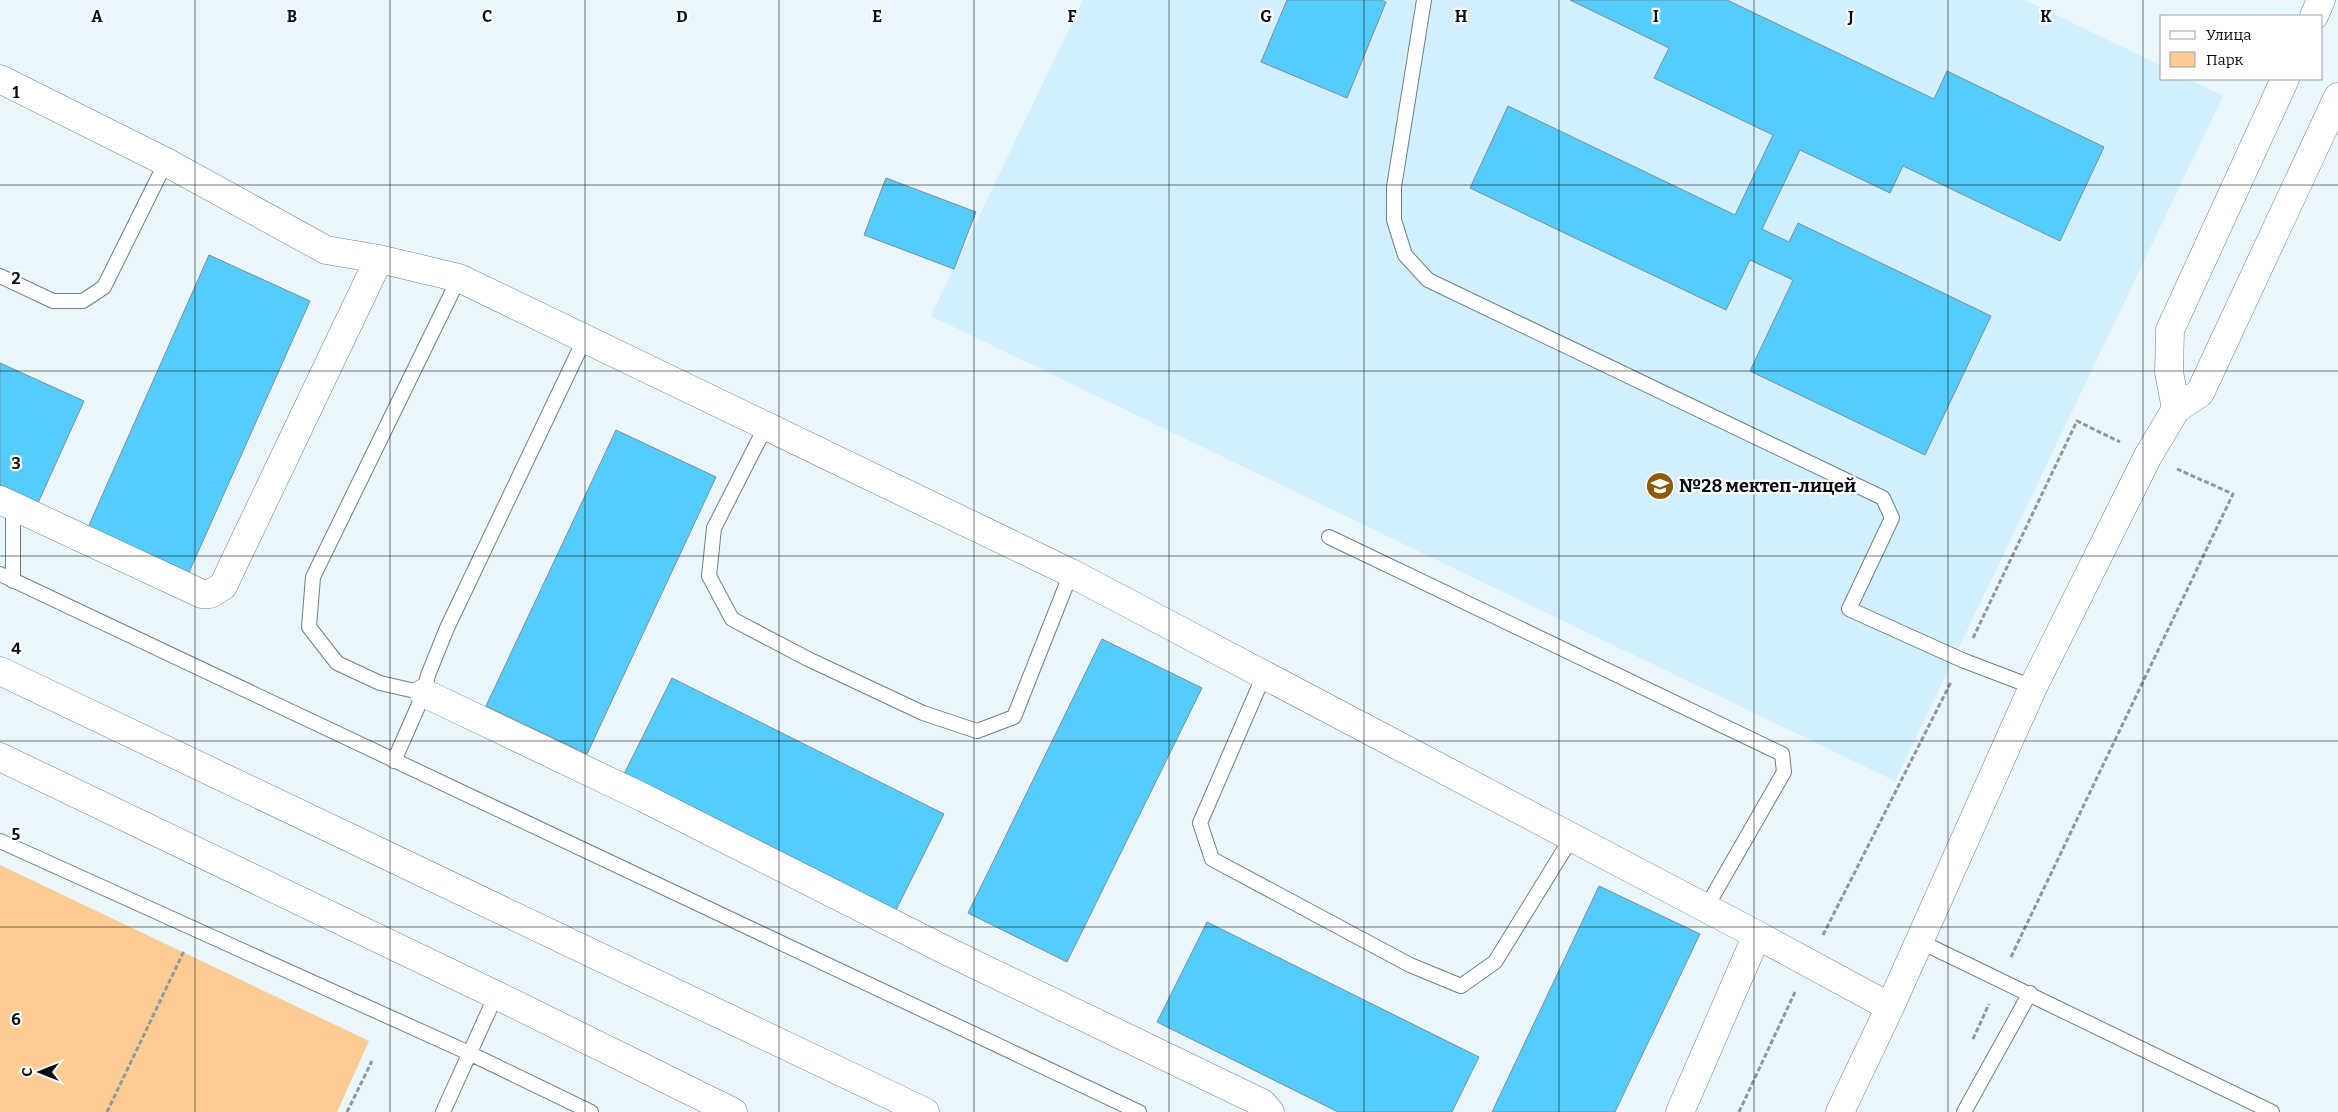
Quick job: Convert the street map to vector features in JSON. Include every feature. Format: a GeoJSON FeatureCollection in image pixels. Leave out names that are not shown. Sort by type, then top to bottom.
{"type":"FeatureCollection","features":[{"type":"Feature","properties":{"kind":"street"},"geometry":{"type":"LineString","coordinates":[[2314,15],[2321,0]]}},
{"type":"Feature","properties":{"kind":"street"},"geometry":{"type":"LineString","coordinates":[[0,79],[166,162],[326,250],[379,259],[459,278],[1071,573],[1757,935],[1890,1008]]}},
{"type":"Feature","properties":{"kind":"street"},"geometry":{"type":"LineString","coordinates":[[2176,409],[2169,372],[2170,330],[2285,80]]}},
{"type":"Feature","properties":{"kind":"street"},"geometry":{"type":"LineString","coordinates":[[1840,1112],[1890,1008],[2032,688],[2148,456],[2176,409],[2200,393],[2338,97]]}},
{"type":"Feature","properties":{"kind":"street"},"geometry":{"type":"LineString","coordinates":[[7,503],[202,594],[210,594],[223,586],[379,259]]}},
{"type":"Feature","properties":{"kind":"street"},"geometry":{"type":"LineString","coordinates":[[0,671],[925,1112]]}},
{"type":"Feature","properties":{"kind":"street"},"geometry":{"type":"LineString","coordinates":[[424,694],[644,798],[945,950],[1262,1103],[1270,1112]]}},
{"type":"Feature","properties":{"kind":"street"},"geometry":{"type":"LineString","coordinates":[[0,758],[496,995],[733,1112]]}},
{"type":"Feature","properties":{"kind":"street"},"geometry":{"type":"LineString","coordinates":[[1680,1112],[1757,935]]}},
{"type":"Feature","properties":{"kind":"lane"},"geometry":{"type":"LineString","coordinates":[[1424,0],[1394,187],[1394,220],[1405,255],[1428,280],[1883,498],[1892,518],[1849,609],[1962,660],[2032,688]]}},
{"type":"Feature","properties":{"kind":"lane"},"geometry":{"type":"LineString","coordinates":[[0,276],[53,301],[83,301],[104,287],[166,162]]}},
{"type":"Feature","properties":{"kind":"lane"},"geometry":{"type":"LineString","coordinates":[[424,694],[380,683],[337,663],[309,627],[313,577],[459,278]]}},
{"type":"Feature","properties":{"kind":"lane"},"geometry":{"type":"LineString","coordinates":[[394,761],[424,694],[428,675],[447,628],[585,338]]}},
{"type":"Feature","properties":{"kind":"lane"},"geometry":{"type":"LineString","coordinates":[[766,426],[714,528],[709,576],[732,619],[808,659],[922,713],[976,731],[1014,717],[1071,573]]}},
{"type":"Feature","properties":{"kind":"lane"},"geometry":{"type":"LineString","coordinates":[[7,503],[13,581]]}},
{"type":"Feature","properties":{"kind":"lane"},"geometry":{"type":"LineString","coordinates":[[1329,537],[1782,754],[1784,772],[1706,908]]}},
{"type":"Feature","properties":{"kind":"lane"},"geometry":{"type":"LineString","coordinates":[[0,574],[1139,1112]]}},
{"type":"Feature","properties":{"kind":"lane"},"geometry":{"type":"LineString","coordinates":[[1264,675],[1200,824],[1212,859],[1410,965],[1461,986],[1495,962],[1572,837]]}},
{"type":"Feature","properties":{"kind":"lane"},"geometry":{"type":"LineString","coordinates":[[0,841],[195,931],[469,1053],[591,1112]]}},
{"type":"Feature","properties":{"kind":"lane"},"geometry":{"type":"LineString","coordinates":[[1919,941],[2030,993],[2272,1112]]}},
{"type":"Feature","properties":{"kind":"lane"},"geometry":{"type":"LineString","coordinates":[[1964,1112],[2030,993]]}},
{"type":"Feature","properties":{"kind":"lane"},"geometry":{"type":"LineString","coordinates":[[443,1112],[496,995]]}},
{"type":"Feature","properties":{"kind":"path"},"geometry":{"type":"LineString","coordinates":[[107,1112],[195,931]]}},
{"type":"Feature","properties":{"kind":"path"},"geometry":{"type":"LineString","coordinates":[[347,1112],[372,1061]]}},
{"type":"Feature","properties":{"kind":"shaded area","name":"№28 мектеп-лицей"},"geometry":{"type":"Polygon","coordinates":[[[1083,0],[2025,0],[2160,65],[2160,80],[2190,80],[2223,96],[1895,781],[931,316],[1083,0]]]}},
{"type":"Feature","properties":{"kind":"green space"},"geometry":{"type":"Polygon","coordinates":[[[0,865],[369,1041],[337,1112],[0,1112],[0,865]]]}},
{"type":"Feature","properties":{"kind":"building"},"geometry":{"type":"Polygon","coordinates":[[[1287,0],[1381,0],[1386,2],[1347,98],[1261,62],[1287,0]]]}},
{"type":"Feature","properties":{"kind":"building"},"geometry":{"type":"Polygon","coordinates":[[[1570,0],[1727,0],[1934,99],[1947,71],[2104,147],[2060,241],[1903,166],[1890,193],[1800,150],[1762,229],[1789,242],[1798,223],[1991,316],[1925,455],[1750,371],[1793,280],[1750,260],[1726,310],[1470,188],[1508,106],[1735,215],[1773,135],[1654,78],[1669,48],[1570,0]]]}},
{"type":"Feature","properties":{"kind":"building"},"geometry":{"type":"Polygon","coordinates":[[[886,178],[976,212],[954,269],[864,235],[886,178]]]}},
{"type":"Feature","properties":{"kind":"building"},"geometry":{"type":"Polygon","coordinates":[[[209,255],[310,301],[186,579],[85,534],[209,255]]]}},
{"type":"Feature","properties":{"kind":"building"},"geometry":{"type":"Polygon","coordinates":[[[0,363],[84,401],[38,503],[0,485],[0,363]]]}},
{"type":"Feature","properties":{"kind":"building"},"geometry":{"type":"Polygon","coordinates":[[[616,430],[716,477],[587,754],[486,706],[616,430]]]}},
{"type":"Feature","properties":{"kind":"building"},"geometry":{"type":"Polygon","coordinates":[[[1102,639],[1202,688],[1067,962],[968,913],[1102,639]]]}},
{"type":"Feature","properties":{"kind":"building"},"geometry":{"type":"Polygon","coordinates":[[[672,678],[944,814],[894,914],[622,778],[672,678]]]}},
{"type":"Feature","properties":{"kind":"building"},"geometry":{"type":"Polygon","coordinates":[[[1599,886],[1700,934],[1615,1112],[1492,1112],[1599,886]]]}},
{"type":"Feature","properties":{"kind":"building"},"geometry":{"type":"Polygon","coordinates":[[[1207,922],[1479,1057],[1452,1112],[1338,1112],[1157,1022],[1207,922]]]}},
{"type":"Feature","properties":{"kind":"place","name":"№28 мектеп-лицей"},"geometry":{"type":"Point","coordinates":[1660,486]}}]}
